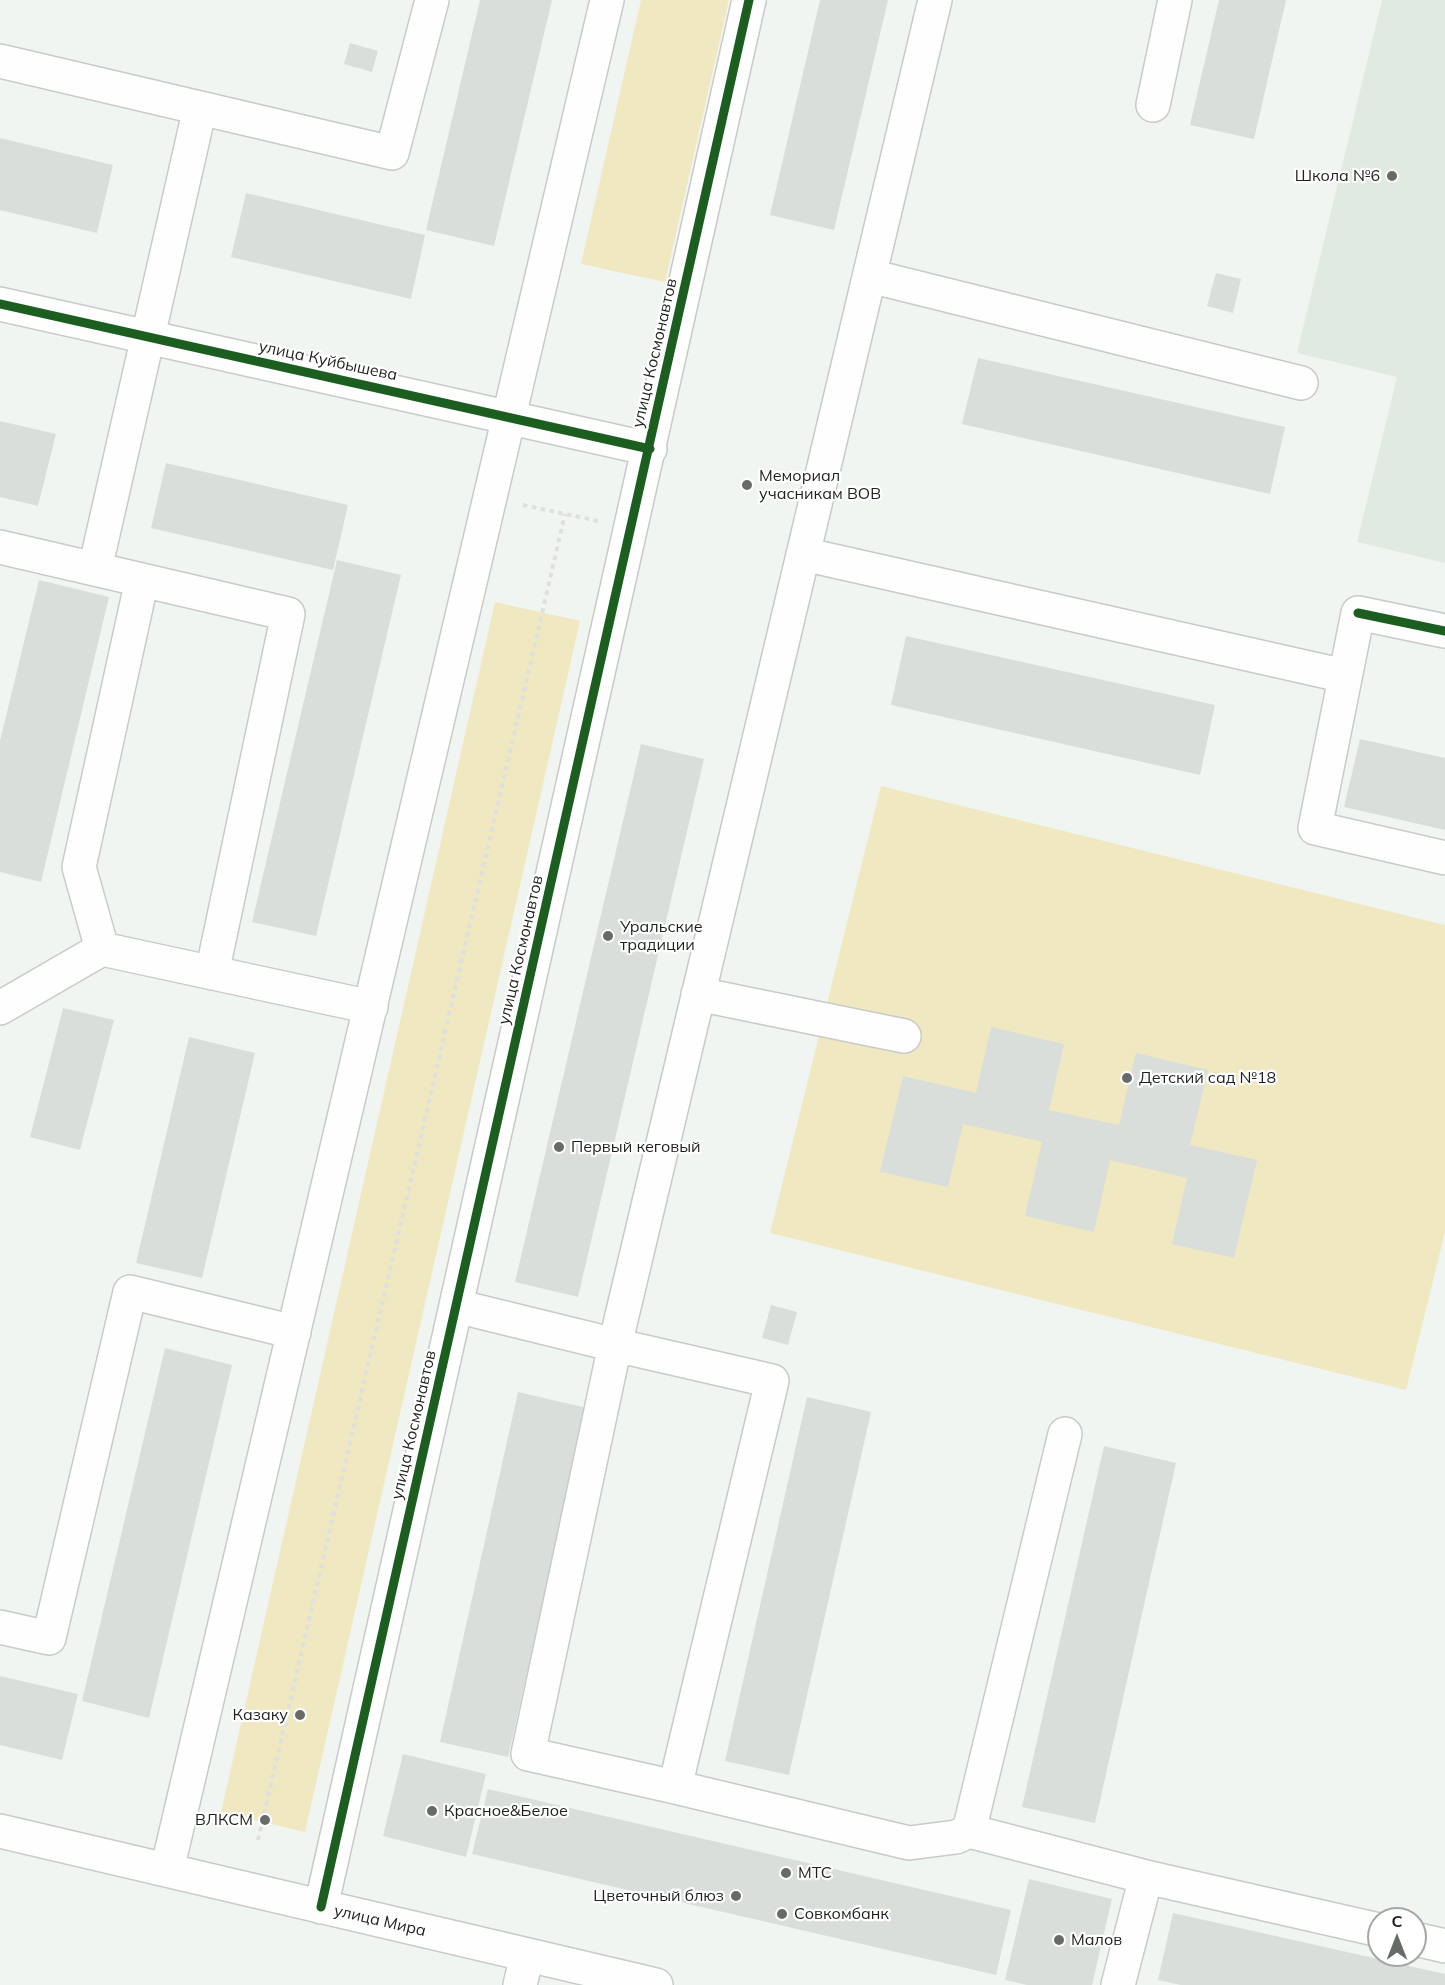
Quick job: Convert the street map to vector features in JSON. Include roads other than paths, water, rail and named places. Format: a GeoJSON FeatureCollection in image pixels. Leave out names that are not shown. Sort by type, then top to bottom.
{"type":"FeatureCollection","features":[{"type":"Feature","properties":{"kind":"street"},"geometry":{"type":"LineString","coordinates":[[0,62],[392,153],[432,0]]}},
{"type":"Feature","properties":{"kind":"street"},"geometry":{"type":"LineString","coordinates":[[167,1870],[607,0]]}},
{"type":"Feature","properties":{"kind":"street","name":"улица Космонавтов"},"geometry":{"type":"LineString","coordinates":[[321,1907],[749,0]]}},
{"type":"Feature","properties":{"kind":"street"},"geometry":{"type":"LineString","coordinates":[[935,0],[615,1345],[528,1754],[909,1843],[956,1837],[969,1831],[1146,1877],[1367,1927]]}},
{"type":"Feature","properties":{"kind":"street"},"geometry":{"type":"LineString","coordinates":[[1153,105],[1175,0]]}},
{"type":"Feature","properties":{"kind":"street"},"geometry":{"type":"LineString","coordinates":[[95,569],[200,108]]}},
{"type":"Feature","properties":{"kind":"street"},"geometry":{"type":"LineString","coordinates":[[870,276],[1301,383]]}},
{"type":"Feature","properties":{"kind":"street","name":"улица Куйбышева"},"geometry":{"type":"LineString","coordinates":[[0,304],[650,449]]}},
{"type":"Feature","properties":{"kind":"street"},"geometry":{"type":"LineString","coordinates":[[0,547],[288,614],[212,973]]}},
{"type":"Feature","properties":{"kind":"street"},"geometry":{"type":"LineString","coordinates":[[804,554],[1345,676]]}},
{"type":"Feature","properties":{"kind":"street"},"geometry":{"type":"LineString","coordinates":[[102,950],[80,867],[142,580]]}},
{"type":"Feature","properties":{"kind":"street"},"geometry":{"type":"LineString","coordinates":[[1445,631],[1358,613],[1315,828],[1445,858]]}},
{"type":"Feature","properties":{"kind":"street"},"geometry":{"type":"LineString","coordinates":[[0,1008],[102,950],[370,1007]]}},
{"type":"Feature","properties":{"kind":"street"},"geometry":{"type":"LineString","coordinates":[[698,994],[904,1036]]}},
{"type":"Feature","properties":{"kind":"street"},"geometry":{"type":"LineString","coordinates":[[0,1627],[49,1638],[130,1292],[294,1332]]}},
{"type":"Feature","properties":{"kind":"street"},"geometry":{"type":"LineString","coordinates":[[456,1306],[772,1381],[675,1787]]}},
{"type":"Feature","properties":{"kind":"street"},"geometry":{"type":"LineString","coordinates":[[969,1831],[1065,1434]]}},
{"type":"Feature","properties":{"kind":"street","name":"улица Мира"},"geometry":{"type":"LineString","coordinates":[[0,1831],[321,1907],[524,1970],[656,1985]]}},
{"type":"Feature","properties":{"kind":"street"},"geometry":{"type":"LineString","coordinates":[[1118,1985],[1146,1877]]}},
{"type":"Feature","properties":{"kind":"street"},"geometry":{"type":"LineString","coordinates":[[1427,1942],[1445,1946]]}},
{"type":"Feature","properties":{"kind":"place","name":"Школа №6"},"geometry":{"type":"Point","coordinates":[1392,176]}},
{"type":"Feature","properties":{"kind":"place","name":"Мемориал учасникам ВОВ"},"geometry":{"type":"Point","coordinates":[747,485]}},
{"type":"Feature","properties":{"kind":"place","name":"Уральские традиции"},"geometry":{"type":"Point","coordinates":[608,936]}},
{"type":"Feature","properties":{"kind":"place","name":"Детский сад №18"},"geometry":{"type":"Point","coordinates":[1127,1078]}},
{"type":"Feature","properties":{"kind":"place","name":"Первый кеговый"},"geometry":{"type":"Point","coordinates":[559,1147]}},
{"type":"Feature","properties":{"kind":"place","name":"Казаку"},"geometry":{"type":"Point","coordinates":[300,1715]}},
{"type":"Feature","properties":{"kind":"place","name":"Красное&Белое"},"geometry":{"type":"Point","coordinates":[432,1811]}},
{"type":"Feature","properties":{"kind":"place","name":"ВЛКСМ"},"geometry":{"type":"Point","coordinates":[265,1820]}},
{"type":"Feature","properties":{"kind":"place","name":"МТС"},"geometry":{"type":"Point","coordinates":[786,1873]}},
{"type":"Feature","properties":{"kind":"place","name":"Цветочный блюз"},"geometry":{"type":"Point","coordinates":[736,1896]}},
{"type":"Feature","properties":{"kind":"place","name":"Совкомбанк"},"geometry":{"type":"Point","coordinates":[782,1914]}},
{"type":"Feature","properties":{"kind":"place","name":"Малов"},"geometry":{"type":"Point","coordinates":[1059,1940]}}]}
